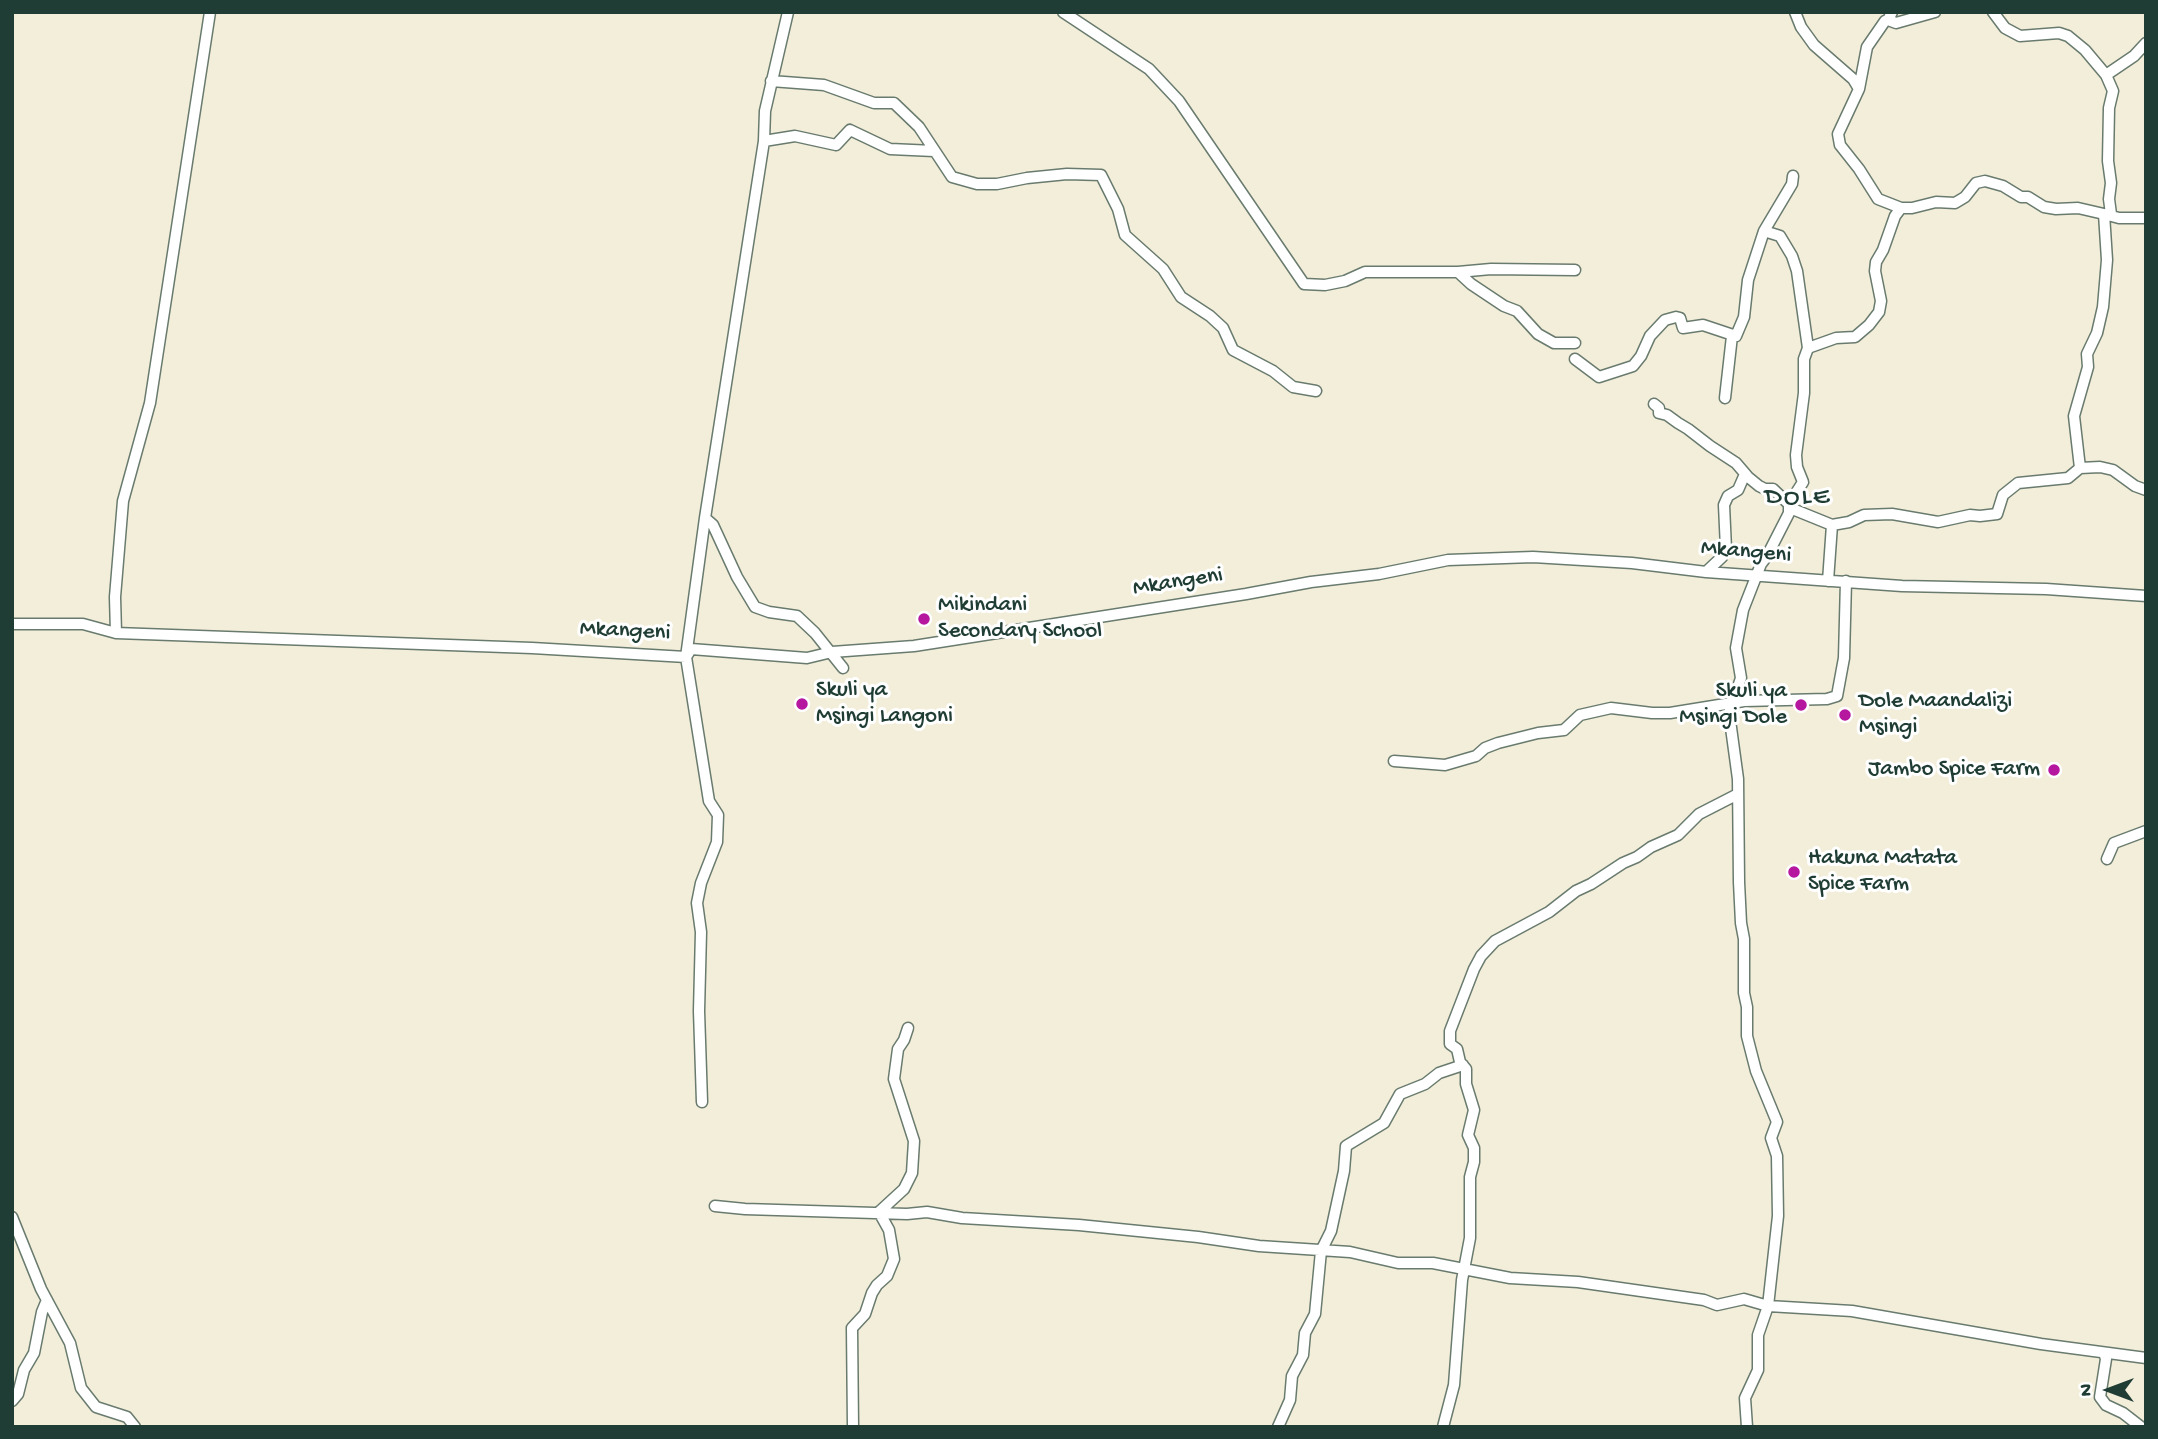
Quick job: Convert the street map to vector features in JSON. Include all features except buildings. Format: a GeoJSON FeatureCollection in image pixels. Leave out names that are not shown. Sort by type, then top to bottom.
{"type":"FeatureCollection","features":[{"type":"Feature","properties":{"kind":"street"},"geometry":{"type":"LineString","coordinates":[[116,633],[115,597],[122,501],[150,402],[210,12]]}},
{"type":"Feature","properties":{"kind":"street"},"geometry":{"type":"LineString","coordinates":[[702,1102],[699,1011],[701,932],[698,903],[701,883],[717,842],[718,815],[709,802],[686,657],[705,517],[764,141],[763,126],[788,12]]}},
{"type":"Feature","properties":{"kind":"street"},"geometry":{"type":"LineString","coordinates":[[1063,12],[1149,69],[1179,101],[1304,284],[1325,285],[1345,281],[1365,272],[1575,270]]}},
{"type":"Feature","properties":{"kind":"street"},"geometry":{"type":"LineString","coordinates":[[1795,12],[1801,27],[1814,45],[1853,79],[1860,89]]}},
{"type":"Feature","properties":{"kind":"street"},"geometry":{"type":"LineString","coordinates":[[1935,12],[1896,23],[1890,16],[1885,21],[1867,47],[1860,89],[1838,134],[1840,145],[1878,199],[1901,208],[1936,202],[1955,203],[1965,197],[1976,183],[1985,181],[2003,186],[2021,197],[2028,197],[2044,207],[2078,208],[2119,218],[2146,218]]}},
{"type":"Feature","properties":{"kind":"street"},"geometry":{"type":"LineString","coordinates":[[1993,12],[2005,27],[2020,36],[2059,33],[2068,36],[2085,50],[2106,75],[2113,91],[2109,108],[2108,162],[2111,183],[2104,307],[2097,333],[2087,354],[2088,367],[2074,416],[2080,468]]}},
{"type":"Feature","properties":{"kind":"street"},"geometry":{"type":"LineString","coordinates":[[2106,75],[2134,56],[2146,43]]}},
{"type":"Feature","properties":{"kind":"street"},"geometry":{"type":"LineString","coordinates":[[771,81],[824,85],[874,103],[894,103],[919,127],[952,177],[976,184],[997,184],[1067,174],[1101,175],[1118,209],[1125,235],[1163,269],[1181,297],[1223,328],[1233,350],[1273,371],[1293,387],[1316,391]]}},
{"type":"Feature","properties":{"kind":"street"},"geometry":{"type":"LineString","coordinates":[[764,141],[794,136],[836,145],[850,130],[890,149],[934,151]]}},
{"type":"Feature","properties":{"kind":"street"},"geometry":{"type":"LineString","coordinates":[[1575,359],[1600,377],[1633,366],[1650,336],[1665,320],[1676,317],[1682,321],[1683,328],[1703,325],[1736,336],[1744,317],[1748,280],[1764,232],[1792,184],[1793,176]]}},
{"type":"Feature","properties":{"kind":"street"},"geometry":{"type":"LineString","coordinates":[[1808,348],[1836,338],[1855,337],[1879,312],[1881,301],[1875,271],[1876,262],[1901,208]]}},
{"type":"Feature","properties":{"kind":"street"},"geometry":{"type":"LineString","coordinates":[[1747,1427],[1745,1398],[1758,1370],[1758,1335],[1768,1306],[1778,1216],[1777,1156],[1771,1138],[1777,1122],[1756,1071],[1747,1036],[1739,882],[1738,779],[1729,713],[1741,678],[1736,648],[1743,610],[1756,576],[1788,513],[1789,504],[1803,482],[1796,456],[1804,393],[1804,359],[1808,348],[1793,256],[1780,236],[1764,232]]}},
{"type":"Feature","properties":{"kind":"street"},"geometry":{"type":"LineString","coordinates":[[1458,272],[1504,306],[1517,311],[1538,334],[1555,343],[1575,343]]}},
{"type":"Feature","properties":{"kind":"street"},"geometry":{"type":"LineString","coordinates":[[1725,398],[1732,336]]}},
{"type":"Feature","properties":{"kind":"street"},"geometry":{"type":"LineString","coordinates":[[1654,404],[1659,408],[1659,412],[1736,463],[1759,486],[1773,489],[1806,516],[1832,525],[1849,522],[1864,515],[1892,514],[1938,522],[1960,516],[1997,514],[2003,495],[2018,483],[2068,478],[2080,468],[2100,467],[2113,470],[2146,490]]}},
{"type":"Feature","properties":{"kind":"street"},"geometry":{"type":"LineString","coordinates":[[1706,572],[1726,549],[1725,500],[1738,490],[1745,474]]}},
{"type":"Feature","properties":{"kind":"street"},"geometry":{"type":"LineString","coordinates":[[705,517],[713,526],[737,577],[755,607],[797,616],[832,652],[842,668]]}},
{"type":"Feature","properties":{"kind":"street"},"geometry":{"type":"LineString","coordinates":[[1828,581],[1832,525]]}},
{"type":"Feature","properties":{"kind":"street","name":"Mkangeni"},"geometry":{"type":"LineString","coordinates":[[12,624],[83,624],[116,633],[531,648],[686,657],[691,649],[807,658],[832,652],[914,646],[1311,582],[1379,574],[1448,560],[1533,557],[1902,586],[2046,589],[2146,596]]}},
{"type":"Feature","properties":{"kind":"street"},"geometry":{"type":"LineString","coordinates":[[1394,761],[1445,765],[1458,762],[1476,756],[1485,748],[1498,743],[1564,730],[1580,715],[1611,708],[1670,713],[1731,703],[1827,699],[1837,696],[1843,658],[1846,581]]}},
{"type":"Feature","properties":{"kind":"street"},"geometry":{"type":"LineString","coordinates":[[1443,1427],[1454,1385],[1464,1269],[1470,1238],[1470,1177],[1474,1162],[1474,1148],[1468,1135],[1474,1110],[1466,1084],[1466,1069],[1460,1062],[1457,1049],[1450,1044],[1450,1031],[1474,969],[1481,956],[1495,941],[1549,912],[1576,891],[1623,863],[1678,835],[1699,814],[1738,794]]}},
{"type":"Feature","properties":{"kind":"street"},"geometry":{"type":"LineString","coordinates":[[2107,859],[2114,843],[2146,831]]}},
{"type":"Feature","properties":{"kind":"street"},"geometry":{"type":"LineString","coordinates":[[879,1212],[904,1189],[912,1173],[914,1141],[894,1079],[898,1049],[908,1028]]}},
{"type":"Feature","properties":{"kind":"street"},"geometry":{"type":"LineString","coordinates":[[1278,1427],[1290,1399],[1292,1376],[1303,1355],[1305,1334],[1315,1314],[1321,1251],[1331,1231],[1344,1171],[1346,1146],[1384,1123],[1400,1094],[1425,1084],[1440,1073],[1463,1065]]}},
{"type":"Feature","properties":{"kind":"street"},"geometry":{"type":"LineString","coordinates":[[715,1206],[907,1214],[927,1212],[962,1218],[1079,1225],[1259,1246],[1350,1252],[1398,1263],[1433,1263],[1510,1278],[1578,1282],[1704,1300],[1717,1305],[1744,1299],[1768,1306],[1852,1311],[2146,1358]]}},
{"type":"Feature","properties":{"kind":"street"},"geometry":{"type":"LineString","coordinates":[[853,1427],[852,1328],[865,1314],[872,1293],[887,1276],[894,1259],[889,1230],[879,1212]]}},
{"type":"Feature","properties":{"kind":"street"},"geometry":{"type":"LineString","coordinates":[[12,1217],[47,1300],[70,1343],[80,1388],[96,1407],[127,1417],[135,1427]]}},
{"type":"Feature","properties":{"kind":"street"},"geometry":{"type":"LineString","coordinates":[[12,1401],[18,1394],[24,1370],[34,1353],[47,1300]]}},
{"type":"Feature","properties":{"kind":"street"},"geometry":{"type":"LineString","coordinates":[[2104,1353],[2106,1359],[2100,1397],[2106,1405],[2123,1413],[2141,1427]]}},
{"type":"Feature","properties":{"kind":"place","name":"Mikindani Secondary School"},"geometry":{"type":"Point","coordinates":[924,619]}},
{"type":"Feature","properties":{"kind":"place","name":"Skuli ya Msingi Langoni"},"geometry":{"type":"Point","coordinates":[802,704]}},
{"type":"Feature","properties":{"kind":"place","name":"Skuli ya Msingi Dole"},"geometry":{"type":"Point","coordinates":[1801,705]}},
{"type":"Feature","properties":{"kind":"place","name":"Dole Maandalizi Msingi"},"geometry":{"type":"Point","coordinates":[1845,715]}},
{"type":"Feature","properties":{"kind":"place","name":"Jambo Spice Farm"},"geometry":{"type":"Point","coordinates":[2054,770]}},
{"type":"Feature","properties":{"kind":"place","name":"Hakuna Matata Spice Farm"},"geometry":{"type":"Point","coordinates":[1794,872]}},
{"type":"Feature","properties":{"kind":"district","name":"DOLE"},"geometry":{"type":"Point","coordinates":[1798,499]}}]}
